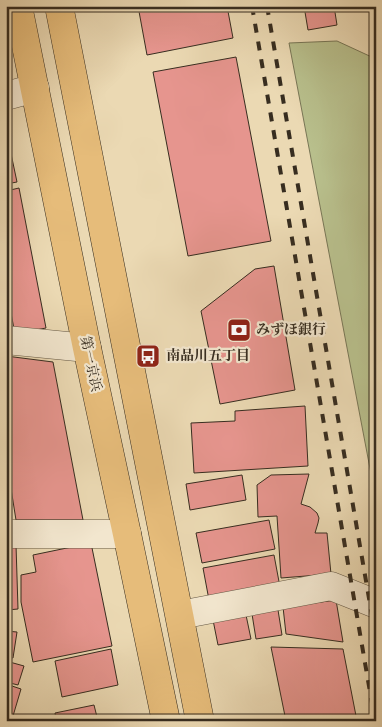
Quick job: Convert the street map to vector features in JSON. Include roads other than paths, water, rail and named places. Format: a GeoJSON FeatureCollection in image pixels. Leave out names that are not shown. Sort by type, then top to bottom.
{"type":"FeatureCollection","features":[{"type":"Feature","properties":{"kind":"highway"},"geometry":{"type":"LineString","coordinates":[[59,6],[200,721]]}},
{"type":"Feature","properties":{"kind":"highway","name":"第一京浜"},"geometry":{"type":"LineString","coordinates":[[15,18],[35,88],[87,348],[166,721]]}},
{"type":"Feature","properties":{"kind":"street"},"geometry":{"type":"LineString","coordinates":[[6,96],[35,88]]}},
{"type":"Feature","properties":{"kind":"street"},"geometry":{"type":"LineString","coordinates":[[6,340],[87,348]]}},
{"type":"Feature","properties":{"kind":"street"},"geometry":{"type":"LineString","coordinates":[[6,534],[127,534]]}},
{"type":"Feature","properties":{"kind":"street"},"geometry":{"type":"LineString","coordinates":[[180,615],[331,586],[376,604]]}},
{"type":"Feature","properties":{"kind":"railway"},"geometry":{"type":"LineString","coordinates":[[252,6],[375,721]]}},
{"type":"Feature","properties":{"kind":"railway"},"geometry":{"type":"LineString","coordinates":[[267,6],[376,639]]}},
{"type":"Feature","properties":{"kind":"place","name":"みずほ銀行"},"geometry":{"type":"Point","coordinates":[239,330]}},
{"type":"Feature","properties":{"kind":"place","name":"南品川五丁目"},"geometry":{"type":"Point","coordinates":[148,356]}}]}
